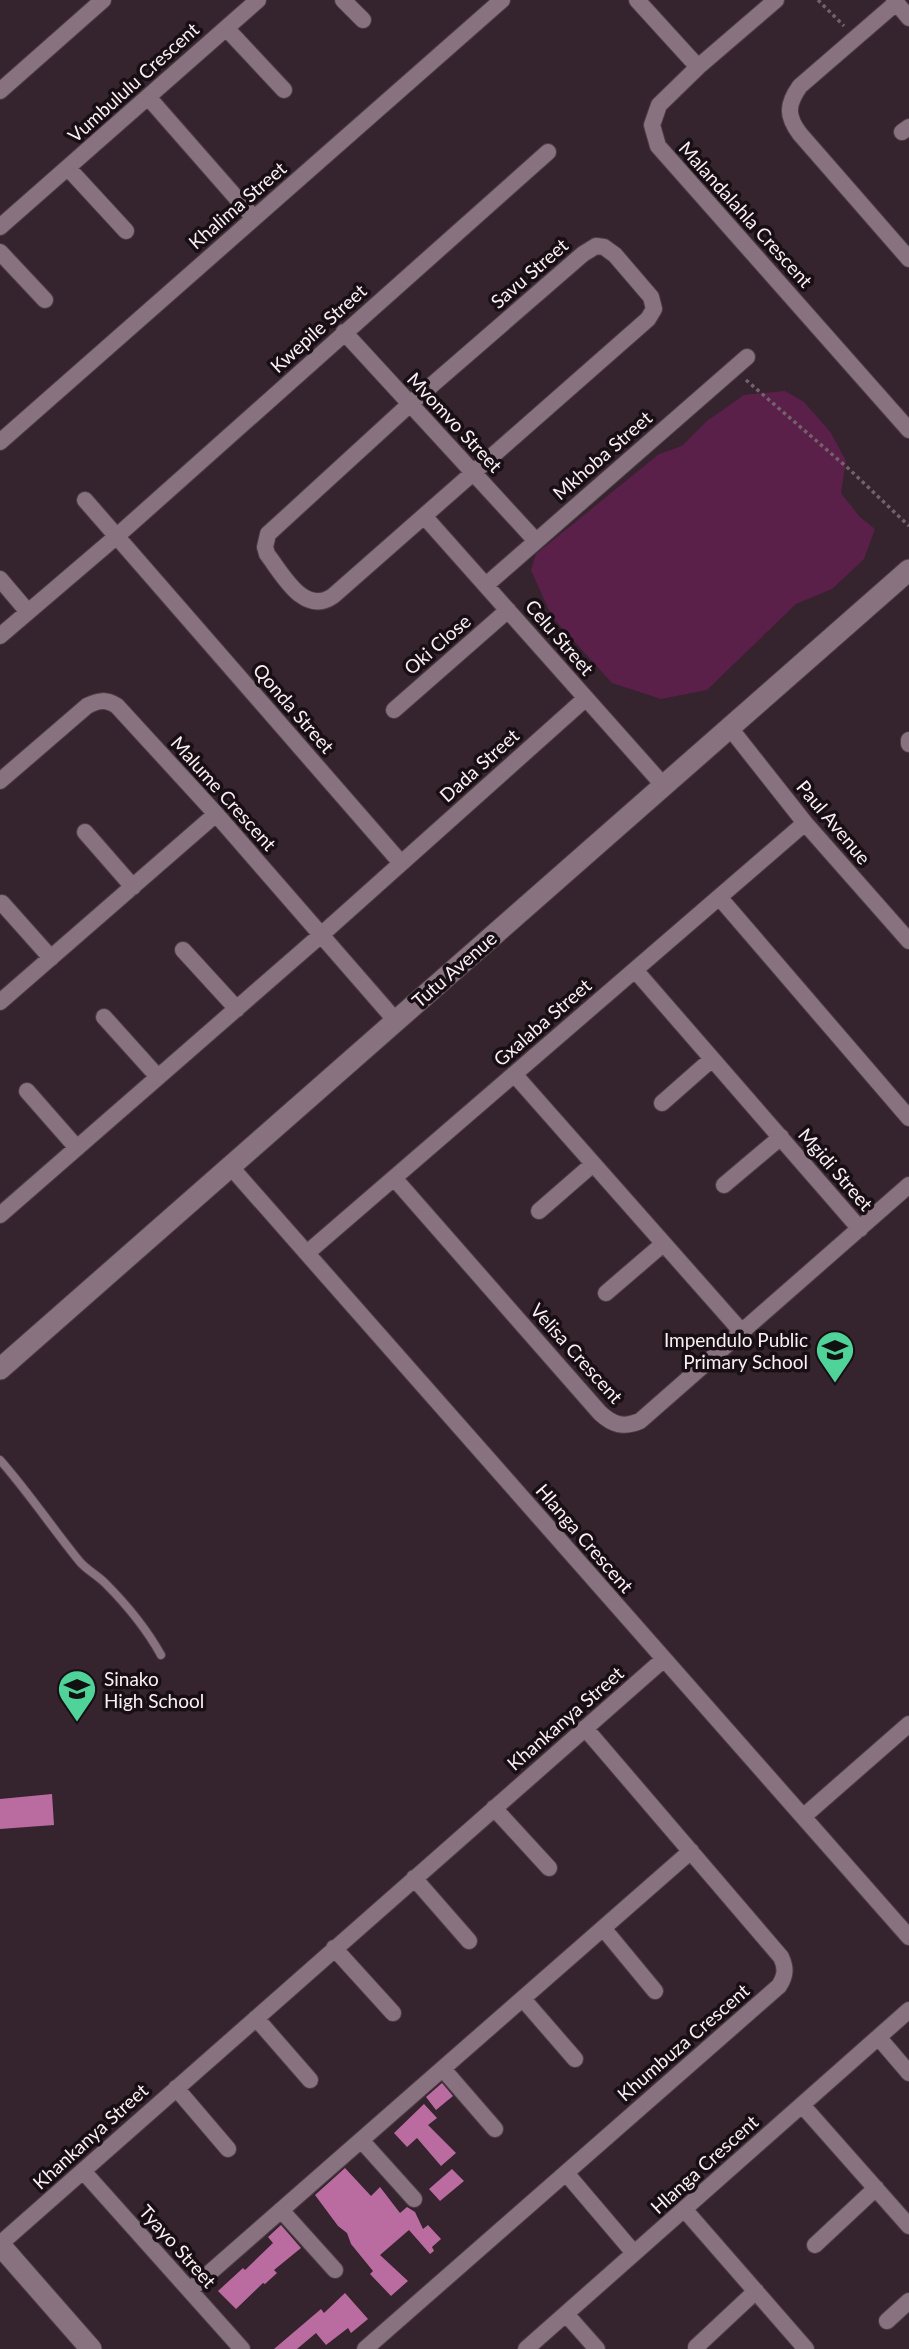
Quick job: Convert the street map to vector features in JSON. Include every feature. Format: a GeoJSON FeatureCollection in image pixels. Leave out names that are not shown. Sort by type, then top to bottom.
{"type":"FeatureCollection","features":[{"type":"Feature","properties":{"kind":"street"},"geometry":{"type":"LineString","coordinates":[[0,91],[103,0]]}},
{"type":"Feature","properties":{"kind":"street","name":"Vumbululu Crescent"},"geometry":{"type":"LineString","coordinates":[[0,228],[258,0]]}},
{"type":"Feature","properties":{"kind":"street"},"geometry":{"type":"LineString","coordinates":[[344,0],[363,20]]}},
{"type":"Feature","properties":{"kind":"street","name":"Khalima Street"},"geometry":{"type":"LineString","coordinates":[[0,442],[502,0]]}},
{"type":"Feature","properties":{"kind":"street"},"geometry":{"type":"LineString","coordinates":[[637,0],[698,67]]}},
{"type":"Feature","properties":{"kind":"street","name":"Malandalahla Crescent"},"geometry":{"type":"LineString","coordinates":[[776,0],[698,67],[657,107],[652,125],[658,146],[906,420]]}},
{"type":"Feature","properties":{"kind":"street"},"geometry":{"type":"LineString","coordinates":[[909,18],[895,1],[800,86],[789,104],[790,119],[800,134],[909,259]]}},
{"type":"Feature","properties":{"kind":"street","name":"Vumbululu Crescent"},"geometry":{"type":"LineString","coordinates":[[226,28],[284,90]]}},
{"type":"Feature","properties":{"kind":"street"},"geometry":{"type":"LineString","coordinates":[[148,97],[254,218]]}},
{"type":"Feature","properties":{"kind":"street","name":"Kwepile Street"},"geometry":{"type":"LineString","coordinates":[[0,636],[117,536],[548,152]]}},
{"type":"Feature","properties":{"kind":"street","name":"Vumbululu Crescent"},"geometry":{"type":"LineString","coordinates":[[68,168],[126,231]]}},
{"type":"Feature","properties":{"kind":"street","name":"Savu Street"},"geometry":{"type":"LineString","coordinates":[[596,246],[604,247],[651,297],[654,309],[474,474],[333,596],[319,603],[300,595],[267,554],[265,547],[268,534],[410,404],[583,254],[596,246]]}},
{"type":"Feature","properties":{"kind":"street"},"geometry":{"type":"LineString","coordinates":[[0,252],[45,300]]}},
{"type":"Feature","properties":{"kind":"street","name":"Mvomvo Street"},"geometry":{"type":"LineString","coordinates":[[344,332],[536,541]]}},
{"type":"Feature","properties":{"kind":"street","name":"Mkhoba Street"},"geometry":{"type":"LineString","coordinates":[[486,585],[747,357]]}},
{"type":"Feature","properties":{"kind":"street","name":"Qonda Street"},"geometry":{"type":"LineString","coordinates":[[85,500],[401,863]]}},
{"type":"Feature","properties":{"kind":"street","name":"Celu Street"},"geometry":{"type":"LineString","coordinates":[[425,516],[664,786]]}},
{"type":"Feature","properties":{"kind":"street","name":"Tutu Avenue"},"geometry":{"type":"LineString","coordinates":[[0,1369],[909,570]]}},
{"type":"Feature","properties":{"kind":"street"},"geometry":{"type":"LineString","coordinates":[[0,579],[28,612]]}},
{"type":"Feature","properties":{"kind":"street","name":"Oki Close"},"geometry":{"type":"LineString","coordinates":[[394,710],[508,610]]}},
{"type":"Feature","properties":{"kind":"street","name":"Dada Street"},"geometry":{"type":"LineString","coordinates":[[401,863],[586,698]]}},
{"type":"Feature","properties":{"kind":"street","name":"Malume Crescent"},"geometry":{"type":"LineString","coordinates":[[0,781],[88,706],[103,700],[117,706],[216,814],[396,1021]]}},
{"type":"Feature","properties":{"kind":"street","name":"Paul Avenue"},"geometry":{"type":"LineString","coordinates":[[730,728],[805,823],[909,941]]}},
{"type":"Feature","properties":{"kind":"street"},"geometry":{"type":"LineString","coordinates":[[0,1002],[216,814]]}},
{"type":"Feature","properties":{"kind":"street","name":"Gxalaba Street"},"geometry":{"type":"LineString","coordinates":[[307,1253],[805,823]]}},
{"type":"Feature","properties":{"kind":"street"},"geometry":{"type":"LineString","coordinates":[[85,832],[133,887]]}},
{"type":"Feature","properties":{"kind":"street"},"geometry":{"type":"LineString","coordinates":[[0,1216],[401,863]]}},
{"type":"Feature","properties":{"kind":"street"},"geometry":{"type":"LineString","coordinates":[[719,897],[909,1118]]}},
{"type":"Feature","properties":{"kind":"street"},"geometry":{"type":"LineString","coordinates":[[2,903],[51,958]]}},
{"type":"Feature","properties":{"kind":"street"},"geometry":{"type":"LineString","coordinates":[[183,950],[237,1009]]}},
{"type":"Feature","properties":{"kind":"street","name":"Mgidi Street"},"geometry":{"type":"LineString","coordinates":[[635,970],[860,1229]]}},
{"type":"Feature","properties":{"kind":"street"},"geometry":{"type":"LineString","coordinates":[[104,1017],[158,1077]]}},
{"type":"Feature","properties":{"kind":"street"},"geometry":{"type":"LineString","coordinates":[[662,1103],[712,1059]]}},
{"type":"Feature","properties":{"kind":"street"},"geometry":{"type":"LineString","coordinates":[[514,1074],[741,1331]]}},
{"type":"Feature","properties":{"kind":"street"},"geometry":{"type":"LineString","coordinates":[[26,1091],[77,1148]]}},
{"type":"Feature","properties":{"kind":"street","name":"Mgidi Street"},"geometry":{"type":"LineString","coordinates":[[724,1185],[781,1137]]}},
{"type":"Feature","properties":{"kind":"street"},"geometry":{"type":"LineString","coordinates":[[539,1212],[593,1164]]}},
{"type":"Feature","properties":{"kind":"street","name":"Hlanga Crescent"},"geometry":{"type":"LineString","coordinates":[[230,1166],[909,1937]]}},
{"type":"Feature","properties":{"kind":"street","name":"Velisa Crescent"},"geometry":{"type":"LineString","coordinates":[[394,1178],[600,1413],[616,1424],[631,1425],[640,1421],[909,1185]]}},
{"type":"Feature","properties":{"kind":"street"},"geometry":{"type":"LineString","coordinates":[[606,1293],[663,1244]]}},
{"type":"Feature","properties":{"kind":"street","name":"Khankanya Street"},"geometry":{"type":"LineString","coordinates":[[0,2245],[664,1660]]}},
{"type":"Feature","properties":{"kind":"street"},"geometry":{"type":"LineString","coordinates":[[804,1816],[909,1724]]}},
{"type":"Feature","properties":{"kind":"street","name":"Khumbuza Crescent"},"geometry":{"type":"LineString","coordinates":[[365,2349],[769,1995],[784,1978],[781,1956],[585,1728]]}},
{"type":"Feature","properties":{"kind":"street"},"geometry":{"type":"LineString","coordinates":[[494,1808],[549,1868]]}},
{"type":"Feature","properties":{"kind":"street"},"geometry":{"type":"LineString","coordinates":[[190,2291],[691,1851]]}},
{"type":"Feature","properties":{"kind":"street"},"geometry":{"type":"LineString","coordinates":[[414,1878],[469,1941]]}},
{"type":"Feature","properties":{"kind":"street"},"geometry":{"type":"LineString","coordinates":[[603,1928],[655,1991]]}},
{"type":"Feature","properties":{"kind":"street"},"geometry":{"type":"LineString","coordinates":[[334,1948],[393,2013]]}},
{"type":"Feature","properties":{"kind":"street"},"geometry":{"type":"LineString","coordinates":[[523,1998],[575,2059]]}},
{"type":"Feature","properties":{"kind":"street","name":"Hlanga Crescent"},"geometry":{"type":"LineString","coordinates":[[526,2349],[909,2010]]}},
{"type":"Feature","properties":{"kind":"street"},"geometry":{"type":"LineString","coordinates":[[256,2018],[310,2080]]}},
{"type":"Feature","properties":{"kind":"street"},"geometry":{"type":"LineString","coordinates":[[878,2038],[909,2073]]}},
{"type":"Feature","properties":{"kind":"street"},"geometry":{"type":"LineString","coordinates":[[443,2069],[495,2129]]}},
{"type":"Feature","properties":{"kind":"street","name":"Khankanya Street"},"geometry":{"type":"LineString","coordinates":[[176,2088],[228,2148]]}},
{"type":"Feature","properties":{"kind":"street"},"geometry":{"type":"LineString","coordinates":[[802,2105],[909,2226]]}},
{"type":"Feature","properties":{"kind":"street"},"geometry":{"type":"LineString","coordinates":[[362,2140],[414,2199]]}},
{"type":"Feature","properties":{"kind":"street","name":"Tyayo Street"},"geometry":{"type":"LineString","coordinates":[[83,2171],[242,2349]]}},
{"type":"Feature","properties":{"kind":"street"},"geometry":{"type":"LineString","coordinates":[[566,2172],[634,2253]]}},
{"type":"Feature","properties":{"kind":"street"},"geometry":{"type":"LineString","coordinates":[[814,2245],[876,2188]]}},
{"type":"Feature","properties":{"kind":"street"},"geometry":{"type":"LineString","coordinates":[[684,2209],[806,2349]]}},
{"type":"Feature","properties":{"kind":"street"},"geometry":{"type":"LineString","coordinates":[[281,2210],[335,2270]]}},
{"type":"Feature","properties":{"kind":"street"},"geometry":{"type":"LineString","coordinates":[[0,2245],[91,2349]]}},
{"type":"Feature","properties":{"kind":"street"},"geometry":{"type":"LineString","coordinates":[[696,2347],[756,2291]]}},
{"type":"Feature","properties":{"kind":"street"},"geometry":{"type":"LineString","coordinates":[[887,2321],[909,2301]]}},
{"type":"Feature","properties":{"kind":"street"},"geometry":{"type":"LineString","coordinates":[[566,2314],[597,2349]]}},
{"type":"Feature","properties":{"kind":"lane"},"geometry":{"type":"LineString","coordinates":[[0,1461],[83,1565],[102,1580],[128,1608],[152,1638],[161,1655]]}},
{"type":"Feature","properties":{"kind":"path"},"geometry":{"type":"LineString","coordinates":[[818,0],[856,38]]}},
{"type":"Feature","properties":{"kind":"path"},"geometry":{"type":"LineString","coordinates":[[734,369],[849,469],[909,526]]}},
{"type":"Feature","properties":{"kind":"shaded area"},"geometry":{"type":"Polygon","coordinates":[[[785,391],[804,402],[831,433],[846,461],[841,493],[859,516],[875,529],[864,559],[832,589],[796,604],[707,690],[661,699],[612,683],[552,617],[531,570],[536,554],[659,454],[682,446],[707,421],[744,395],[785,391]]]}},
{"type":"Feature","properties":{"kind":"building"},"geometry":{"type":"Polygon","coordinates":[[[52,1794],[54,1825],[0,1829],[0,1799],[52,1794]]]}},
{"type":"Feature","properties":{"kind":"building"},"geometry":{"type":"Polygon","coordinates":[[[442,2083],[453,2096],[436,2110],[426,2097],[442,2083]]]}},
{"type":"Feature","properties":{"kind":"building"},"geometry":{"type":"Polygon","coordinates":[[[424,2104],[437,2118],[428,2125],[456,2153],[441,2166],[417,2138],[407,2147],[394,2133],[424,2104]]]}},
{"type":"Feature","properties":{"kind":"building"},"geometry":{"type":"Polygon","coordinates":[[[345,2168],[371,2196],[380,2187],[400,2213],[407,2207],[415,2212],[423,2229],[428,2225],[441,2239],[432,2247],[434,2251],[430,2254],[409,2230],[380,2255],[408,2281],[391,2296],[370,2274],[373,2271],[351,2244],[347,2233],[338,2226],[315,2195],[345,2168]]]}},
{"type":"Feature","properties":{"kind":"building"},"geometry":{"type":"Polygon","coordinates":[[[452,2169],[464,2181],[440,2201],[429,2189],[452,2169]]]}},
{"type":"Feature","properties":{"kind":"building"},"geometry":{"type":"Polygon","coordinates":[[[281,2225],[301,2248],[274,2270],[277,2273],[236,2309],[218,2291],[273,2243],[268,2237],[281,2225]]]}},
{"type":"Feature","properties":{"kind":"building"},"geometry":{"type":"Polygon","coordinates":[[[345,2293],[368,2319],[351,2333],[348,2328],[326,2345],[316,2333],[297,2349],[274,2349],[321,2309],[324,2313],[345,2293]]]}},
{"type":"Feature","properties":{"kind":"place","name":"Impendulo Public Primary School"},"geometry":{"type":"Point","coordinates":[835,1384]}},
{"type":"Feature","properties":{"kind":"place","name":"Sinako High School"},"geometry":{"type":"Point","coordinates":[77,1723]}}]}
